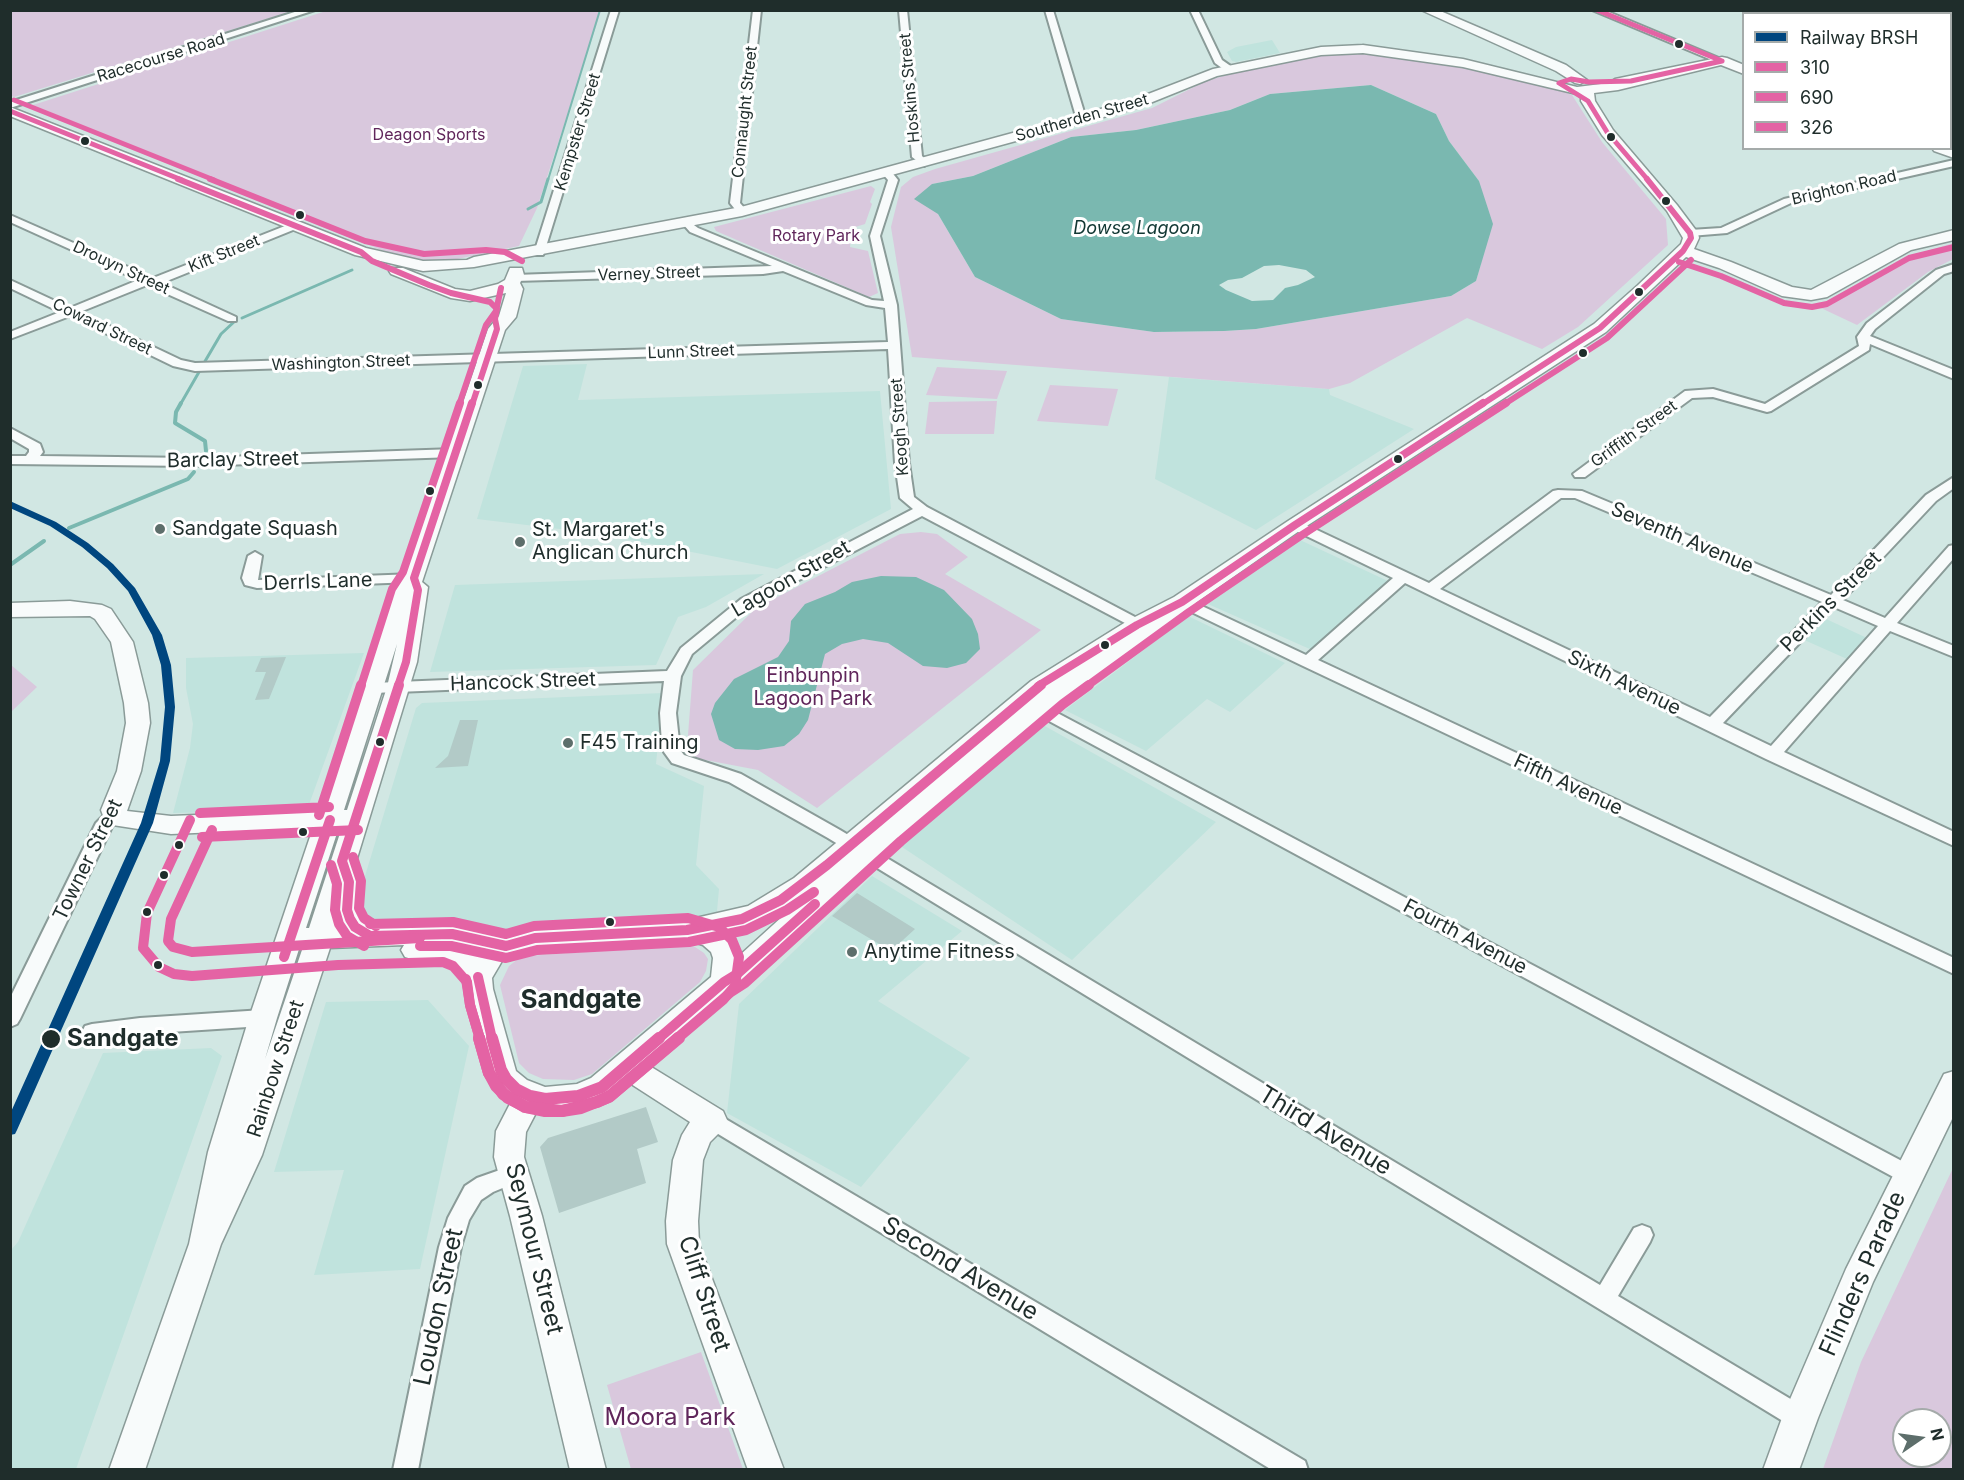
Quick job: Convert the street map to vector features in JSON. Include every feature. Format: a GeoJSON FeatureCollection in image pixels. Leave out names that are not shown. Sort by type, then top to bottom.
{"type":"FeatureCollection","features":[{"type":"Feature","properties":{"kind":"main road"},"geometry":{"type":"LineString","coordinates":[[478,977],[492,954],[506,946],[535,938],[687,930],[742,919],[757,913],[860,850],[927,802],[1031,704],[1295,525],[1600,328],[1683,251],[1691,238],[1690,233],[1672,208],[1607,132],[1577,87],[1549,64],[1427,10]]}},
{"type":"Feature","properties":{"kind":"main road","name":"Southerden Street"},"geometry":{"type":"LineString","coordinates":[[924,163],[936,162],[1144,101],[1191,80],[1229,69],[1321,51],[1363,50],[1435,58],[1577,87],[1618,86],[1631,81],[1693,68]]}},
{"type":"Feature","properties":{"kind":"main road"},"geometry":{"type":"LineString","coordinates":[[1693,68],[1722,61],[1742,70]]}},
{"type":"Feature","properties":{"kind":"main road"},"geometry":{"type":"LineString","coordinates":[[1693,68],[1742,70]]}},
{"type":"Feature","properties":{"kind":"main road"},"geometry":{"type":"LineString","coordinates":[[10,111],[361,252],[423,266],[497,263],[514,277]]}},
{"type":"Feature","properties":{"kind":"main road"},"geometry":{"type":"LineString","coordinates":[[442,290],[438,282],[440,277],[468,263],[642,232],[742,211],[924,163]]}},
{"type":"Feature","properties":{"kind":"main road"},"geometry":{"type":"LineString","coordinates":[[1683,251],[1725,265],[1788,292],[1811,295],[1821,293],[1905,247],[1953,235]]}},
{"type":"Feature","properties":{"kind":"main road"},"geometry":{"type":"LineString","coordinates":[[470,296],[494,292],[514,277],[527,257],[540,250]]}},
{"type":"Feature","properties":{"kind":"main road"},"geometry":{"type":"LineString","coordinates":[[361,252],[372,261],[442,290],[490,302],[497,309],[495,319],[497,329]]}},
{"type":"Feature","properties":{"kind":"main road","name":"Rainbow Street"},"geometry":{"type":"LineString","coordinates":[[127,1470],[205,1244],[248,1155],[302,947],[330,819],[403,593],[414,578],[497,329],[507,317],[515,289],[514,277]]}},
{"type":"Feature","properties":{"kind":"main road","name":"Rainbow Street"},"geometry":{"type":"LineString","coordinates":[[205,1244],[228,1135],[262,1018],[302,947],[342,861],[399,687],[406,662],[418,590],[414,578]]}},
{"type":"Feature","properties":{"kind":"main road","name":"Towner Street"},"geometry":{"type":"LineString","coordinates":[[10,610],[93,610],[103,614],[122,642],[138,723],[129,771],[113,816]]}},
{"type":"Feature","properties":{"kind":"main road"},"geometry":{"type":"LineString","coordinates":[[113,816],[118,820],[171,825],[357,818]]}},
{"type":"Feature","properties":{"kind":"main road"},"geometry":{"type":"LineString","coordinates":[[302,947],[445,950],[460,956],[478,977],[482,1002],[501,1070],[506,1079],[516,1089],[531,1096],[561,1098],[593,1091],[626,1066],[724,982],[737,974],[860,850]]}},
{"type":"Feature","properties":{"kind":"main road"},"geometry":{"type":"LineString","coordinates":[[342,861],[349,882],[347,910],[350,919],[355,927],[370,936]]}},
{"type":"Feature","properties":{"kind":"main road"},"geometry":{"type":"LineString","coordinates":[[687,930],[712,937],[722,946],[728,958],[724,982]]}},
{"type":"Feature","properties":{"kind":"main road"},"geometry":{"type":"LineString","coordinates":[[302,947],[370,936],[452,934],[506,946]]}},
{"type":"Feature","properties":{"kind":"main road","name":"Second Avenue"},"geometry":{"type":"LineString","coordinates":[[626,1066],[712,1120]]}},
{"type":"Feature","properties":{"kind":"main road","name":"Flinders Parade"},"geometry":{"type":"LineString","coordinates":[[1781,1470],[1800,1418],[1858,1279],[1953,1083]]}},
{"type":"Feature","properties":{"kind":"main road","name":"Seymour Street"},"geometry":{"type":"LineString","coordinates":[[531,1096],[511,1131],[509,1157],[526,1216],[588,1470]]}},
{"type":"Feature","properties":{"kind":"main road","name":"Cliff Street"},"geometry":{"type":"LineString","coordinates":[[712,1120],[698,1135],[688,1160],[682,1221],[683,1244],[766,1470]]}},
{"type":"Feature","properties":{"kind":"street","name":"Racecourse Road"},"geometry":{"type":"LineString","coordinates":[[10,105],[311,10]]}},
{"type":"Feature","properties":{"kind":"street","name":"Kempster Street"},"geometry":{"type":"LineString","coordinates":[[540,250],[615,10]]}},
{"type":"Feature","properties":{"kind":"street","name":"Connaught Street"},"geometry":{"type":"LineString","coordinates":[[742,211],[735,203],[757,10]]}},
{"type":"Feature","properties":{"kind":"street","name":"Hoskins Street"},"geometry":{"type":"LineString","coordinates":[[903,10],[917,157],[924,163]]}},
{"type":"Feature","properties":{"kind":"street"},"geometry":{"type":"LineString","coordinates":[[1049,10],[1080,113],[1086,118]]}},
{"type":"Feature","properties":{"kind":"street"},"geometry":{"type":"LineString","coordinates":[[1194,10],[1218,60],[1229,69]]}},
{"type":"Feature","properties":{"kind":"street"},"geometry":{"type":"LineString","coordinates":[[1596,10],[1722,61]]}},
{"type":"Feature","properties":{"kind":"street","name":"Brighton Road"},"geometry":{"type":"LineString","coordinates":[[1690,233],[1723,231],[1788,201],[1953,163]]}},
{"type":"Feature","properties":{"kind":"street"},"geometry":{"type":"LineString","coordinates":[[687,223],[694,230],[870,303],[891,305],[875,236],[893,180],[886,172]]}},
{"type":"Feature","properties":{"kind":"street","name":"Drouyn Street"},"geometry":{"type":"LineString","coordinates":[[10,218],[232,319]]}},
{"type":"Feature","properties":{"kind":"street","name":"Kift Street"},"geometry":{"type":"LineString","coordinates":[[10,336],[294,226]]}},
{"type":"Feature","properties":{"kind":"street","name":"Griffith Street"},"geometry":{"type":"LineString","coordinates":[[1580,474],[1689,394],[1713,393],[1767,408],[1865,347],[1863,337],[1871,326],[1940,272],[1953,267]]}},
{"type":"Feature","properties":{"kind":"street","name":"Verney Street"},"geometry":{"type":"LineString","coordinates":[[514,277],[763,271],[783,268]]}},
{"type":"Feature","properties":{"kind":"street","name":"Coward Street"},"geometry":{"type":"LineString","coordinates":[[10,282],[177,363],[195,368]]}},
{"type":"Feature","properties":{"kind":"street","name":"Keogh Street"},"geometry":{"type":"LineString","coordinates":[[891,305],[896,345],[905,492],[913,504],[1142,627]]}},
{"type":"Feature","properties":{"kind":"street"},"geometry":{"type":"LineString","coordinates":[[1863,337],[1953,375]]}},
{"type":"Feature","properties":{"kind":"street","name":"Lunn Street"},"geometry":{"type":"LineString","coordinates":[[487,359],[896,345]]}},
{"type":"Feature","properties":{"kind":"street","name":"Washington Street"},"geometry":{"type":"LineString","coordinates":[[195,368],[487,359]]}},
{"type":"Feature","properties":{"kind":"street"},"geometry":{"type":"LineString","coordinates":[[10,432],[35,447],[36,452],[30,460]]}},
{"type":"Feature","properties":{"kind":"street","name":"Barclay Street"},"geometry":{"type":"LineString","coordinates":[[10,460],[193,462],[455,453]]}},
{"type":"Feature","properties":{"kind":"street","name":"Perkins Street"},"geometry":{"type":"LineString","coordinates":[[1712,725],[1931,498],[1953,481]]}},
{"type":"Feature","properties":{"kind":"street","name":"Seventh Avenue"},"geometry":{"type":"LineString","coordinates":[[1429,590],[1558,494],[1577,494],[1953,652]]}},
{"type":"Feature","properties":{"kind":"street","name":"Lagoon Street"},"geometry":{"type":"LineString","coordinates":[[860,850],[735,778],[678,759],[672,752],[669,736],[668,713],[673,676],[686,651],[746,602],[922,510]]}},
{"type":"Feature","properties":{"kind":"street","name":"Sixth Avenue"},"geometry":{"type":"LineString","coordinates":[[1295,525],[1953,840]]}},
{"type":"Feature","properties":{"kind":"street"},"geometry":{"type":"LineString","coordinates":[[1773,754],[1953,549]]}},
{"type":"Feature","properties":{"kind":"street","name":"Derrls Lane"},"geometry":{"type":"LineString","coordinates":[[255,556],[249,578],[250,582],[256,584],[414,578]]}},
{"type":"Feature","properties":{"kind":"street"},"geometry":{"type":"LineString","coordinates":[[1307,662],[1403,577]]}},
{"type":"Feature","properties":{"kind":"street","name":"Fifth Avenue"},"geometry":{"type":"LineString","coordinates":[[1182,602],[1953,967]]}},
{"type":"Feature","properties":{"kind":"street","name":"Hancock Street"},"geometry":{"type":"LineString","coordinates":[[373,688],[673,676]]}},
{"type":"Feature","properties":{"kind":"street","name":"Fourth Avenue"},"geometry":{"type":"LineString","coordinates":[[1031,704],[1907,1174]]}},
{"type":"Feature","properties":{"kind":"street","name":"Towner Street"},"geometry":{"type":"LineString","coordinates":[[10,1019],[105,823],[113,816]]}},
{"type":"Feature","properties":{"kind":"street","name":"Third Avenue"},"geometry":{"type":"LineString","coordinates":[[860,850],[1800,1418]]}},
{"type":"Feature","properties":{"kind":"street"},"geometry":{"type":"LineString","coordinates":[[92,1032],[140,1026],[262,1018]]}},
{"type":"Feature","properties":{"kind":"street","name":"Second Avenue"},"geometry":{"type":"LineString","coordinates":[[712,1120],[1296,1470]]}},
{"type":"Feature","properties":{"kind":"street","name":"Loudon Street"},"geometry":{"type":"LineString","coordinates":[[405,1470],[450,1247],[459,1218],[469,1198],[478,1189],[514,1174]]}},
{"type":"Feature","properties":{"kind":"street"},"geometry":{"type":"LineString","coordinates":[[1603,1300],[1642,1235]]}},
{"type":"Feature","properties":{"kind":"shaded area"},"geometry":{"type":"Polygon","coordinates":[[[1272,40],[1280,53],[1236,62],[1232,61],[1227,52],[1236,47],[1272,40]]]}},
{"type":"Feature","properties":{"kind":"shaded area"},"geometry":{"type":"Polygon","coordinates":[[[587,364],[578,400],[880,391],[891,509],[777,569],[601,534],[477,519],[523,366],[587,364]]]}},
{"type":"Feature","properties":{"kind":"shaded area"},"geometry":{"type":"Polygon","coordinates":[[[1169,377],[1329,389],[1330,395],[1414,429],[1256,530],[1155,479],[1169,377]]]}},
{"type":"Feature","properties":{"kind":"shaded area"},"geometry":{"type":"Polygon","coordinates":[[[1300,540],[1390,582],[1312,650],[1208,604],[1300,540]]]}},
{"type":"Feature","properties":{"kind":"shaded area"},"geometry":{"type":"Polygon","coordinates":[[[764,574],[706,607],[678,617],[656,665],[430,672],[455,585],[764,574]]]}},
{"type":"Feature","properties":{"kind":"shaded area"},"geometry":{"type":"Polygon","coordinates":[[[1188,616],[1285,663],[1230,712],[1207,699],[1146,751],[1065,710],[1188,616]]]}},
{"type":"Feature","properties":{"kind":"shaded area"},"geometry":{"type":"Polygon","coordinates":[[[1824,618],[1867,638],[1847,659],[1802,639],[1824,618]]]}},
{"type":"Feature","properties":{"kind":"shaded area"},"geometry":{"type":"Polygon","coordinates":[[[364,653],[307,810],[173,813],[190,748],[193,724],[186,688],[186,658],[364,653]]]}},
{"type":"Feature","properties":{"kind":"shaded area"},"geometry":{"type":"Polygon","coordinates":[[[663,693],[656,764],[704,786],[696,865],[719,889],[716,922],[491,935],[446,920],[377,923],[355,909],[416,708],[422,703],[663,693]]]}},
{"type":"Feature","properties":{"kind":"shaded area"},"geometry":{"type":"Polygon","coordinates":[[[1043,725],[1216,822],[1072,960],[899,845],[1043,725]]]}},
{"type":"Feature","properties":{"kind":"shaded area"},"geometry":{"type":"Polygon","coordinates":[[[872,876],[962,931],[878,1001],[970,1058],[861,1187],[727,1113],[739,1004],[872,876]]]}},
{"type":"Feature","properties":{"kind":"shaded area"},"geometry":{"type":"Polygon","coordinates":[[[428,1000],[469,1046],[420,1269],[314,1275],[344,1170],[274,1172],[326,1002],[428,1000]]]}},
{"type":"Feature","properties":{"kind":"shaded area"},"geometry":{"type":"Polygon","coordinates":[[[211,1048],[222,1056],[76,1469],[11,1469],[11,1250],[18,1242],[103,1053],[211,1048]]]}},
{"type":"Feature","properties":{"kind":"green space"},"geometry":{"type":"Polygon","coordinates":[[[10,11],[292,11],[14,97],[10,95],[10,11]]]}},
{"type":"Feature","properties":{"kind":"green space","name":"Deagon Sports"},"geometry":{"type":"Polygon","coordinates":[[[326,11],[601,11],[537,208],[519,246],[448,261],[425,261],[381,250],[33,105],[326,11]]]}},
{"type":"Feature","properties":{"kind":"green space"},"geometry":{"type":"Polygon","coordinates":[[[1374,53],[1461,66],[1554,88],[1572,95],[1602,142],[1666,219],[1668,245],[1578,327],[1542,349],[1467,318],[1350,383],[1329,389],[912,357],[891,227],[901,187],[913,177],[1152,108],[1206,81],[1241,71],[1325,55],[1374,53]],[[1371,85],[1270,94],[1230,110],[1136,130],[1071,137],[973,176],[932,184],[938,214],[975,277],[1061,319],[1154,332],[1256,329],[1451,296],[1476,281],[1481,264],[1479,181],[1449,141],[1436,114],[1371,85]]]}},
{"type":"Feature","properties":{"kind":"green space","name":"Rotary Park"},"geometry":{"type":"Polygon","coordinates":[[[871,186],[875,189],[870,202],[872,204],[865,224],[852,228],[850,247],[868,251],[878,293],[869,297],[716,231],[714,227],[871,186]]]}},
{"type":"Feature","properties":{"kind":"green space"},"geometry":{"type":"Polygon","coordinates":[[[1953,243],[1953,259],[1928,272],[1857,325],[1821,308],[1905,258],[1953,243]]]}},
{"type":"Feature","properties":{"kind":"green space"},"geometry":{"type":"Polygon","coordinates":[[[937,367],[1007,371],[997,399],[926,395],[937,367]]]}},
{"type":"Feature","properties":{"kind":"green space"},"geometry":{"type":"Polygon","coordinates":[[[1050,385],[1118,389],[1108,426],[1037,421],[1050,385]]]}},
{"type":"Feature","properties":{"kind":"green space"},"geometry":{"type":"Polygon","coordinates":[[[997,401],[994,434],[925,434],[929,402],[997,401]]]}},
{"type":"Feature","properties":{"kind":"green space","name":"Einbunpin Lagoon Park"},"geometry":{"type":"Polygon","coordinates":[[[921,532],[937,534],[968,557],[945,574],[1041,630],[817,808],[758,770],[695,758],[687,748],[693,670],[756,608],[900,534],[921,532]]]}},
{"type":"Feature","properties":{"kind":"green space"},"geometry":{"type":"Polygon","coordinates":[[[11,665],[37,687],[11,712],[11,665]]]}},
{"type":"Feature","properties":{"kind":"green space"},"geometry":{"type":"Polygon","coordinates":[[[684,945],[695,947],[708,959],[706,971],[700,982],[592,1074],[574,1080],[543,1079],[529,1073],[519,1063],[500,985],[509,966],[518,959],[528,956],[684,945]]]}},
{"type":"Feature","properties":{"kind":"green space"},"geometry":{"type":"Polygon","coordinates":[[[1953,1168],[1953,1469],[1823,1469],[1861,1362],[1953,1168]]]}},
{"type":"Feature","properties":{"kind":"green space","name":"Moora Park"},"geometry":{"type":"Polygon","coordinates":[[[701,1352],[743,1469],[631,1469],[607,1385],[701,1352]]]}},
{"type":"Feature","properties":{"kind":"water","name":"Dowse Lagoon"},"geometry":{"type":"Polygon","coordinates":[[[1371,85],[1436,114],[1449,141],[1479,181],[1493,224],[1476,281],[1451,296],[1256,329],[1154,332],[1061,319],[975,277],[938,214],[914,199],[932,184],[973,176],[1071,137],[1136,130],[1230,110],[1270,94],[1371,85]],[[1279,265],[1264,266],[1242,278],[1228,280],[1219,285],[1252,301],[1273,300],[1285,288],[1315,277],[1306,270],[1279,265]]]}},
{"type":"Feature","properties":{"kind":"water"},"geometry":{"type":"Polygon","coordinates":[[[881,576],[916,577],[944,590],[972,619],[978,634],[980,649],[966,663],[947,668],[923,666],[888,643],[863,639],[842,644],[825,654],[808,720],[799,734],[784,746],[758,750],[735,749],[719,740],[711,714],[715,703],[734,679],[778,657],[789,641],[791,621],[805,604],[835,592],[852,582],[881,576]]]}},
{"type":"Feature","properties":{"kind":"building"},"geometry":{"type":"Polygon","coordinates":[[[286,657],[269,699],[255,700],[266,672],[255,672],[261,658],[286,657]]]}},
{"type":"Feature","properties":{"kind":"building"},"geometry":{"type":"Polygon","coordinates":[[[460,720],[478,720],[468,766],[435,768],[448,756],[460,720]]]}},
{"type":"Feature","properties":{"kind":"building"},"geometry":{"type":"Polygon","coordinates":[[[857,893],[915,929],[891,951],[832,916],[857,893]]]}},
{"type":"Feature","properties":{"kind":"building"},"geometry":{"type":"Polygon","coordinates":[[[646,1107],[658,1142],[637,1149],[646,1183],[559,1213],[540,1147],[548,1138],[646,1107]]]}},
{"type":"Feature","properties":{"kind":"waterway"},"geometry":{"type":"LineString","coordinates":[[548,180],[600,10]]}},
{"type":"Feature","properties":{"kind":"waterway"},"geometry":{"type":"LineString","coordinates":[[528,209],[541,202],[548,179]]}},
{"type":"Feature","properties":{"kind":"waterway"},"geometry":{"type":"LineString","coordinates":[[242,318],[352,270]]}},
{"type":"Feature","properties":{"kind":"waterway"},"geometry":{"type":"LineString","coordinates":[[204,363],[221,334],[235,321]]}},
{"type":"Feature","properties":{"kind":"waterway"},"geometry":{"type":"LineString","coordinates":[[180,405],[199,372]]}},
{"type":"Feature","properties":{"kind":"waterway"},"geometry":{"type":"LineString","coordinates":[[181,403],[176,412],[175,423],[205,441],[206,451]]}},
{"type":"Feature","properties":{"kind":"waterway"},"geometry":{"type":"LineString","coordinates":[[69,528],[188,479],[194,472]]}},
{"type":"Feature","properties":{"kind":"waterway"},"geometry":{"type":"LineString","coordinates":[[10,565],[44,541]]}},
{"type":"Feature","properties":{"kind":"rail line","name":"BRSH"},"geometry":{"type":"LineString","coordinates":[[10,504],[53,524],[85,545],[110,566],[132,590],[157,635],[166,665],[170,707],[165,761],[147,823],[10,1130]]}},
{"type":"Feature","properties":{"kind":"transit line","name":"310"},"geometry":{"type":"LineString","coordinates":[[1597,10],[1722,61]]}},
{"type":"Feature","properties":{"kind":"transit line","name":"310"},"geometry":{"type":"LineString","coordinates":[[1690,233],[1672,208],[1607,132],[1588,101],[1559,83],[1571,79],[1589,82],[1631,81],[1722,61]]}},
{"type":"Feature","properties":{"kind":"transit line","name":"326"},"geometry":{"type":"LineString","coordinates":[[14,100],[365,241],[424,254],[486,250],[505,252],[522,261]]}},
{"type":"Feature","properties":{"kind":"transit line","name":"310"},"geometry":{"type":"LineString","coordinates":[[10,111],[361,252],[372,261],[429,285],[451,293],[490,302],[497,309],[495,319],[497,329],[414,578],[418,590],[406,662],[342,861],[349,882],[347,910],[350,919],[355,927],[370,936],[452,934],[506,946],[535,938],[687,930],[742,919],[781,900],[827,865],[1039,686],[1137,625],[1182,602],[1295,525],[1600,328],[1683,251],[1691,238],[1690,233]]}},
{"type":"Feature","properties":{"kind":"transit line","name":"690"},"geometry":{"type":"LineString","coordinates":[[1679,262],[1721,276],[1784,303],[1812,307],[1827,304],[1909,258],[1954,247]]}},
{"type":"Feature","properties":{"kind":"transit line","name":"690"},"geometry":{"type":"LineString","coordinates":[[190,820],[147,913],[143,948],[159,967],[174,974],[192,976],[338,965],[443,962],[453,966],[467,982],[470,1005],[489,1073],[503,1094],[525,1107],[544,1111],[562,1111],[597,1102],[610,1096],[731,992],[745,983],[901,841],[1063,704],[1189,612],[1302,535],[1607,338],[1691,260]]}},
{"type":"Feature","properties":{"kind":"transit line","name":"326"},"geometry":{"type":"LineString","coordinates":[[319,815],[392,589],[403,572],[486,325],[496,311],[501,288]]}},
{"type":"Feature","properties":{"kind":"transit line","name":"326"},"geometry":{"type":"LineString","coordinates":[[200,813],[329,807]]}},
{"type":"Feature","properties":{"kind":"transit line","name":"310"},"geometry":{"type":"LineString","coordinates":[[284,957],[330,820]]}},
{"type":"Feature","properties":{"kind":"transit line","name":"326"},"geometry":{"type":"LineString","coordinates":[[212,830],[171,919],[168,941],[173,947],[192,952],[420,938]]}},
{"type":"Feature","properties":{"kind":"transit line","name":"690"},"geometry":{"type":"LineString","coordinates":[[202,837],[358,830]]}},
{"type":"Feature","properties":{"kind":"transit line","name":"326"},"geometry":{"type":"LineString","coordinates":[[353,857],[361,881],[359,908],[364,918],[376,926]]}},
{"type":"Feature","properties":{"kind":"transit line","name":"690"},"geometry":{"type":"LineString","coordinates":[[331,865],[337,884],[335,910],[339,924],[347,936],[364,946]]}},
{"type":"Feature","properties":{"kind":"transit line","name":"690"},"geometry":{"type":"LineString","coordinates":[[420,946],[451,946],[506,958],[537,950],[689,942],[746,930],[787,910],[814,892]]}},
{"type":"Feature","properties":{"kind":"transit line","name":"310"},"geometry":{"type":"LineString","coordinates":[[478,977],[482,1002],[501,1070],[506,1079],[516,1089],[530,1096],[545,1099],[578,1096],[602,1087],[724,982],[737,974],[815,904]]}},
{"type":"Feature","properties":{"kind":"transit line","name":"326"},"geometry":{"type":"LineString","coordinates":[[370,924],[453,922],[506,934],[534,926],[688,918],[719,927],[732,940],[739,957],[735,986],[723,1000],[609,1097],[581,1108],[562,1111],[526,1107],[508,1098],[496,1086],[489,1073],[470,1005],[466,979]]}},
{"type":"Feature","properties":{"kind":"place","name":"Sandgate Squash"},"geometry":{"type":"Point","coordinates":[160,529]}},
{"type":"Feature","properties":{"kind":"place","name":"St. Margaret's Anglican Church"},"geometry":{"type":"Point","coordinates":[520,542]}},
{"type":"Feature","properties":{"kind":"place","name":"F45 Training"},"geometry":{"type":"Point","coordinates":[568,743]}},
{"type":"Feature","properties":{"kind":"place","name":"Anytime Fitness"},"geometry":{"type":"Point","coordinates":[852,952]}},
{"type":"Feature","properties":{"kind":"place","name":"Sandgate"},"geometry":{"type":"Point","coordinates":[51,1039]}},
{"type":"Feature","properties":{"kind":"district","name":"Sandgate"},"geometry":{"type":"Point","coordinates":[581,1000]}}]}
